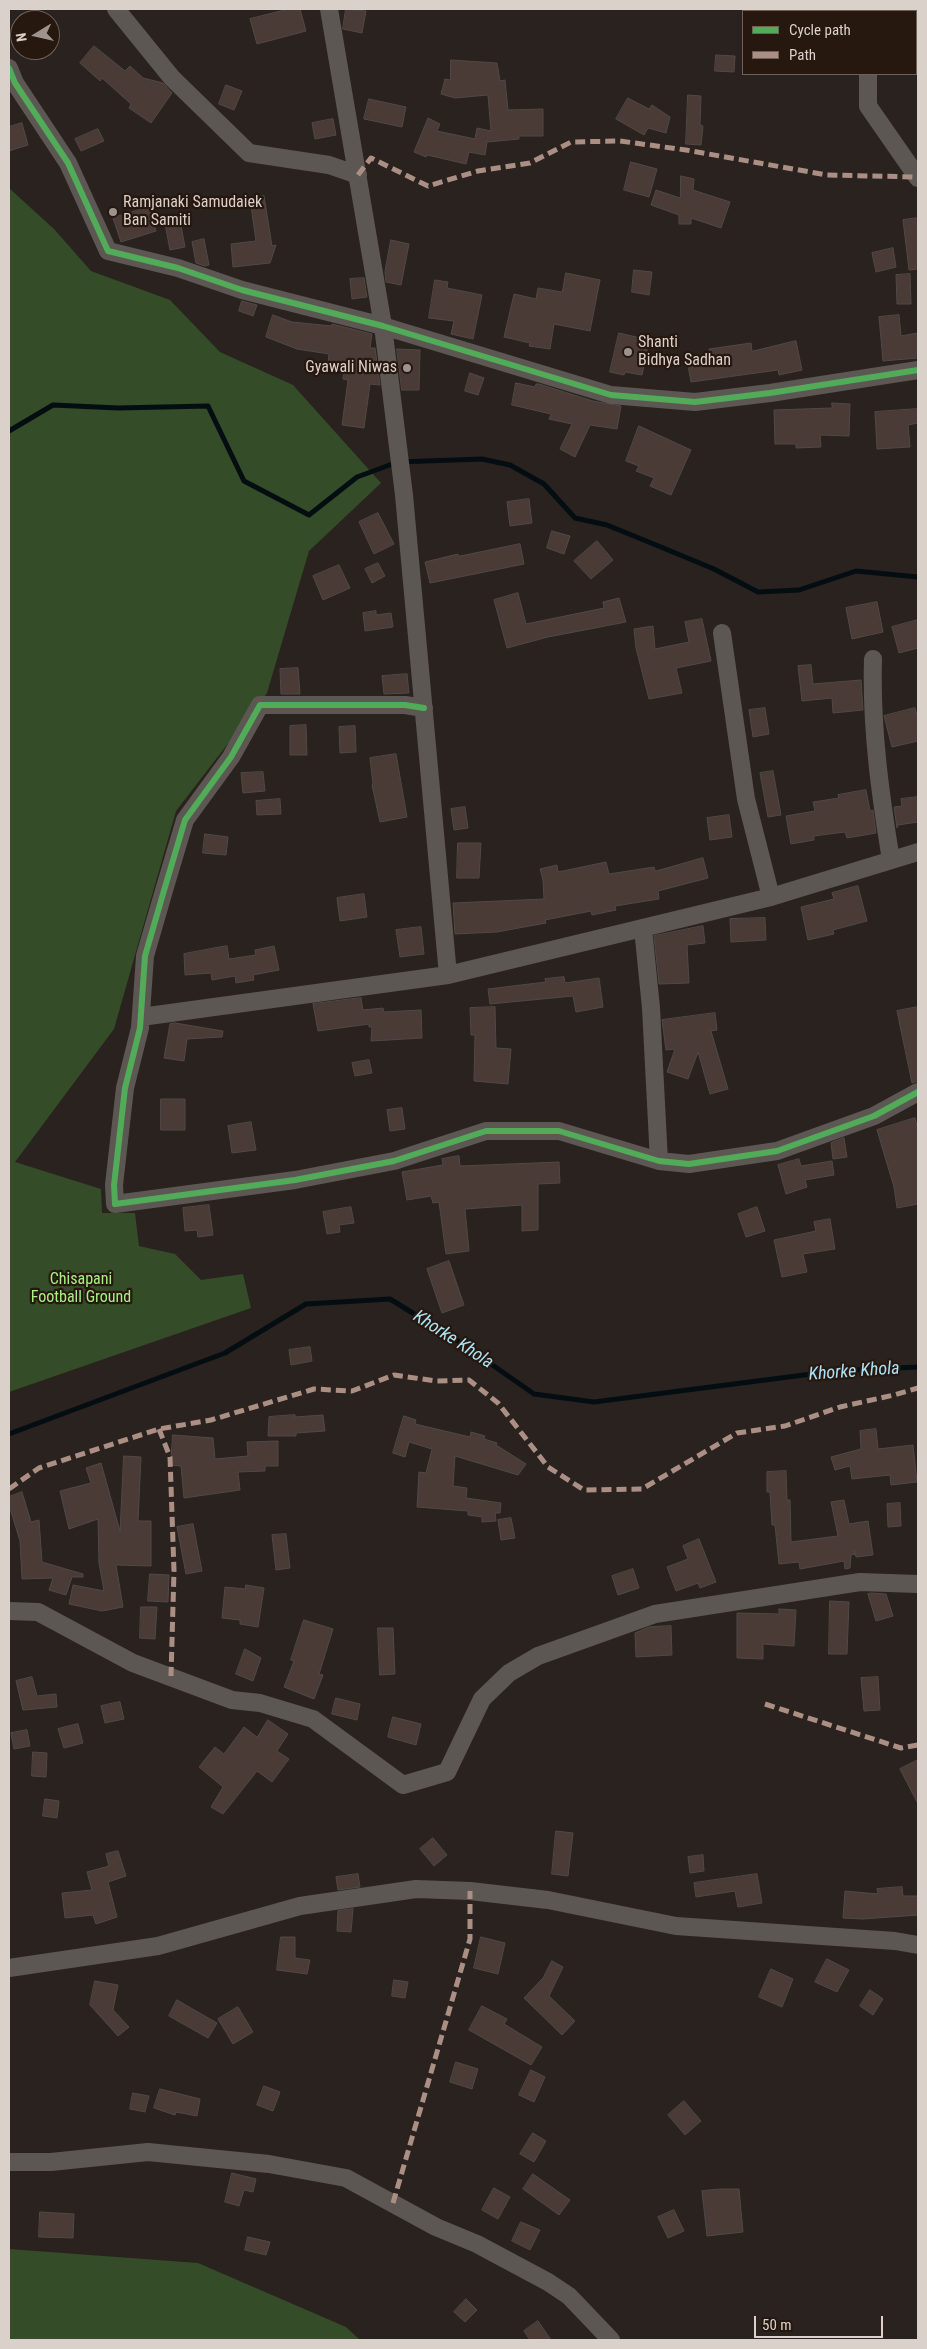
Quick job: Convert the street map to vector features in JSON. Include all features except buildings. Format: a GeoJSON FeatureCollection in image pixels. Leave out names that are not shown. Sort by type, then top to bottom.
{"type":"FeatureCollection","features":[{"type":"Feature","properties":{"kind":"street"},"geometry":{"type":"LineString","coordinates":[[116,9],[172,78],[249,153],[329,166],[358,175]]}},
{"type":"Feature","properties":{"kind":"street"},"geometry":{"type":"LineString","coordinates":[[329,9],[383,326],[404,495],[448,975]]}},
{"type":"Feature","properties":{"kind":"street"},"geometry":{"type":"LineString","coordinates":[[9,68],[15,83],[68,163],[108,251],[178,268],[242,290],[383,326],[611,396],[695,402],[770,394],[918,370]]}},
{"type":"Feature","properties":{"kind":"street"},"geometry":{"type":"LineString","coordinates":[[868,75],[868,106],[918,178]]}},
{"type":"Feature","properties":{"kind":"street"},"geometry":{"type":"LineString","coordinates":[[722,633],[746,798],[771,897]]}},
{"type":"Feature","properties":{"kind":"street"},"geometry":{"type":"LineString","coordinates":[[873,659],[872,708],[878,784],[891,860]]}},
{"type":"Feature","properties":{"kind":"street"},"geometry":{"type":"LineString","coordinates":[[424,708],[405,705],[260,705],[231,757],[185,820],[145,956],[141,1017],[125,1088],[114,1185],[115,1204],[304,1178],[394,1160],[486,1131],[558,1131],[659,1161],[689,1164],[777,1151],[874,1116],[918,1092]]}},
{"type":"Feature","properties":{"kind":"street"},"geometry":{"type":"LineString","coordinates":[[141,1017],[448,975],[771,897],[918,852]]}},
{"type":"Feature","properties":{"kind":"street"},"geometry":{"type":"LineString","coordinates":[[643,928],[651,1008],[659,1161]]}},
{"type":"Feature","properties":{"kind":"street"},"geometry":{"type":"LineString","coordinates":[[9,1611],[38,1612],[133,1662],[232,1700],[260,1703],[313,1719],[403,1785],[447,1772],[482,1699],[509,1673],[538,1656],[655,1614],[860,1582],[918,1584]]}},
{"type":"Feature","properties":{"kind":"street"},"geometry":{"type":"LineString","coordinates":[[9,1968],[158,1946],[300,1906],[416,1889],[470,1891],[548,1900],[676,1926],[895,1941],[918,1945]]}},
{"type":"Feature","properties":{"kind":"street"},"geometry":{"type":"LineString","coordinates":[[9,2162],[51,2162],[148,2152],[269,2164],[346,2178],[436,2227],[477,2244],[548,2282],[569,2296],[611,2340]]}},
{"type":"Feature","properties":{"kind":"green space","name":"Chisapani Football Ground"},"geometry":{"type":"Polygon","coordinates":[[[9,188],[54,229],[91,271],[170,300],[220,352],[293,385],[381,483],[309,551],[267,693],[176,811],[114,1029],[15,1162],[101,1189],[102,1213],[135,1213],[139,1246],[175,1254],[201,1280],[243,1274],[251,1308],[9,1392],[9,188]]]}},
{"type":"Feature","properties":{"kind":"green space"},"geometry":{"type":"Polygon","coordinates":[[[9,2249],[198,2263],[346,2327],[360,2340],[9,2340],[9,2249]]]}},
{"type":"Feature","properties":{"kind":"waterway"},"geometry":{"type":"LineString","coordinates":[[9,431],[53,405],[118,408],[208,406],[244,481],[309,515],[357,477],[398,462],[482,459],[510,465],[544,484],[575,518],[607,525],[714,569],[758,592],[799,590],[856,571],[918,577]]}},
{"type":"Feature","properties":{"kind":"waterway","name":"Khorke Khola"},"geometry":{"type":"LineString","coordinates":[[9,1434],[225,1353],[306,1304],[390,1299],[458,1341],[534,1394],[594,1402],[835,1371],[918,1367]]}},
{"type":"Feature","properties":{"kind":"marked path"},"geometry":{"type":"LineString","coordinates":[[358,175],[371,158],[428,186],[478,171],[530,163],[571,142],[620,141],[686,150],[827,175],[915,177]]}},
{"type":"Feature","properties":{"kind":"marked path"},"geometry":{"type":"LineString","coordinates":[[9,1489],[39,1468],[159,1429],[211,1420],[314,1389],[352,1391],[394,1375],[436,1381],[469,1380],[498,1403],[548,1467],[584,1490],[642,1489],[737,1433],[785,1426],[840,1407],[918,1388]]}},
{"type":"Feature","properties":{"kind":"marked path"},"geometry":{"type":"LineString","coordinates":[[159,1429],[170,1457],[174,1571],[171,1676]]}},
{"type":"Feature","properties":{"kind":"marked path"},"geometry":{"type":"LineString","coordinates":[[765,1704],[901,1748],[918,1745]]}},
{"type":"Feature","properties":{"kind":"marked path"},"geometry":{"type":"LineString","coordinates":[[393,2203],[470,1939],[470,1891]]}},
{"type":"Feature","properties":{"kind":"cycle path"},"geometry":{"type":"LineString","coordinates":[[9,68],[15,83],[68,163],[108,251],[178,268],[242,290],[383,326],[611,395],[695,402],[770,393],[918,370]]}},
{"type":"Feature","properties":{"kind":"cycle path"},"geometry":{"type":"LineString","coordinates":[[424,708],[405,705],[260,705],[231,757],[185,820],[145,956],[140,1028],[125,1088],[114,1185],[115,1204],[295,1180],[394,1161],[486,1131],[559,1131],[659,1161],[689,1164],[777,1151],[874,1116],[918,1092]]}},
{"type":"Feature","properties":{"kind":"place","name":"Ramjanaki Samudaiek Ban Samiti"},"geometry":{"type":"Point","coordinates":[113,212]}},
{"type":"Feature","properties":{"kind":"place","name":"Shanti Bidhya Sadhan"},"geometry":{"type":"Point","coordinates":[628,352]}},
{"type":"Feature","properties":{"kind":"place","name":"Gyawali Niwas"},"geometry":{"type":"Point","coordinates":[407,368]}}]}
